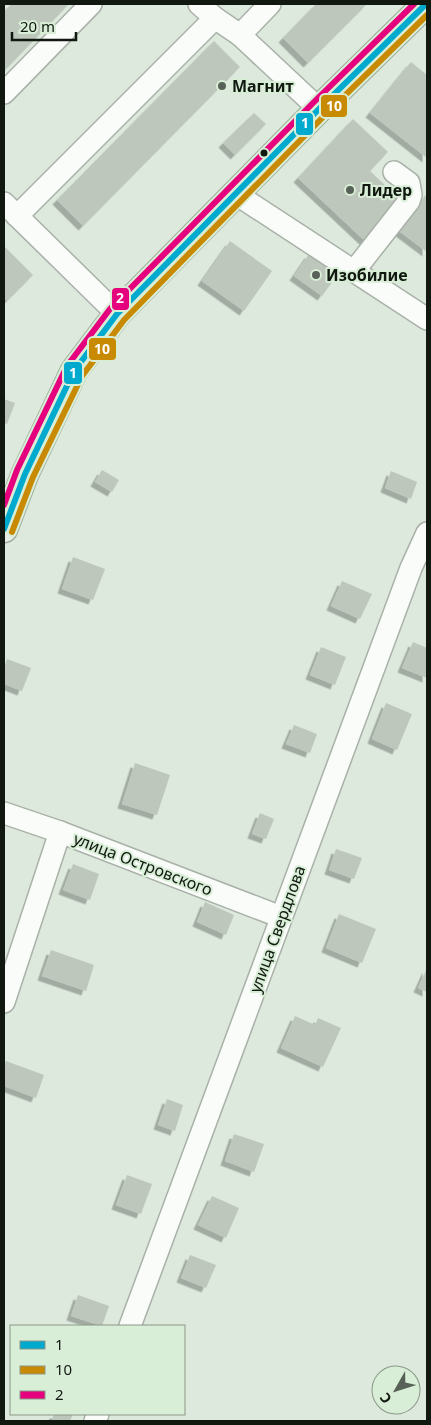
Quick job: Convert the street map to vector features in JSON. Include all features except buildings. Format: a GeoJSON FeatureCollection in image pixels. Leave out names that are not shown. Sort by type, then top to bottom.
{"type":"FeatureCollection","features":[{"type":"Feature","properties":{"kind":"main road"},"geometry":{"type":"LineString","coordinates":[[4,529],[25,474],[74,371],[117,314],[319,109],[426,4]]}},
{"type":"Feature","properties":{"kind":"street"},"geometry":{"type":"LineString","coordinates":[[4,94],[91,4]]}},
{"type":"Feature","properties":{"kind":"street"},"geometry":{"type":"LineString","coordinates":[[240,35],[270,4]]}},
{"type":"Feature","properties":{"kind":"street"},"geometry":{"type":"LineString","coordinates":[[117,314],[10,210],[207,11],[240,35],[319,109]]}},
{"type":"Feature","properties":{"kind":"street"},"geometry":{"type":"LineString","coordinates":[[354,271],[409,201],[411,195],[409,184],[394,172]]}},
{"type":"Feature","properties":{"kind":"street"},"geometry":{"type":"LineString","coordinates":[[236,194],[427,319]]}},
{"type":"Feature","properties":{"kind":"street","name":"улица Свердлова"},"geometry":{"type":"LineString","coordinates":[[130,1325],[411,568],[427,533]]}},
{"type":"Feature","properties":{"kind":"street","name":"улица Островского"},"geometry":{"type":"LineString","coordinates":[[4,813],[60,832],[281,917]]}},
{"type":"Feature","properties":{"kind":"street"},"geometry":{"type":"LineString","coordinates":[[4,1002],[60,832]]}},
{"type":"Feature","properties":{"kind":"transit line","name":"2"},"geometry":{"type":"LineString","coordinates":[[4,505],[17,470],[67,366],[110,309],[313,103],[414,4]]}},
{"type":"Feature","properties":{"kind":"transit line","name":"1"},"geometry":{"type":"LineString","coordinates":[[4,529],[25,474],[74,371],[117,314],[319,109],[426,4]]}},
{"type":"Feature","properties":{"kind":"transit line","name":"10"},"geometry":{"type":"LineString","coordinates":[[12,532],[33,477],[82,376],[124,320],[325,115],[427,15]]}},
{"type":"Feature","properties":{"kind":"place","name":"Магнит"},"geometry":{"type":"Point","coordinates":[222,86]}},
{"type":"Feature","properties":{"kind":"place","name":"Лидер"},"geometry":{"type":"Point","coordinates":[350,190]}},
{"type":"Feature","properties":{"kind":"place","name":"Изобилие"},"geometry":{"type":"Point","coordinates":[316,275]}}]}
